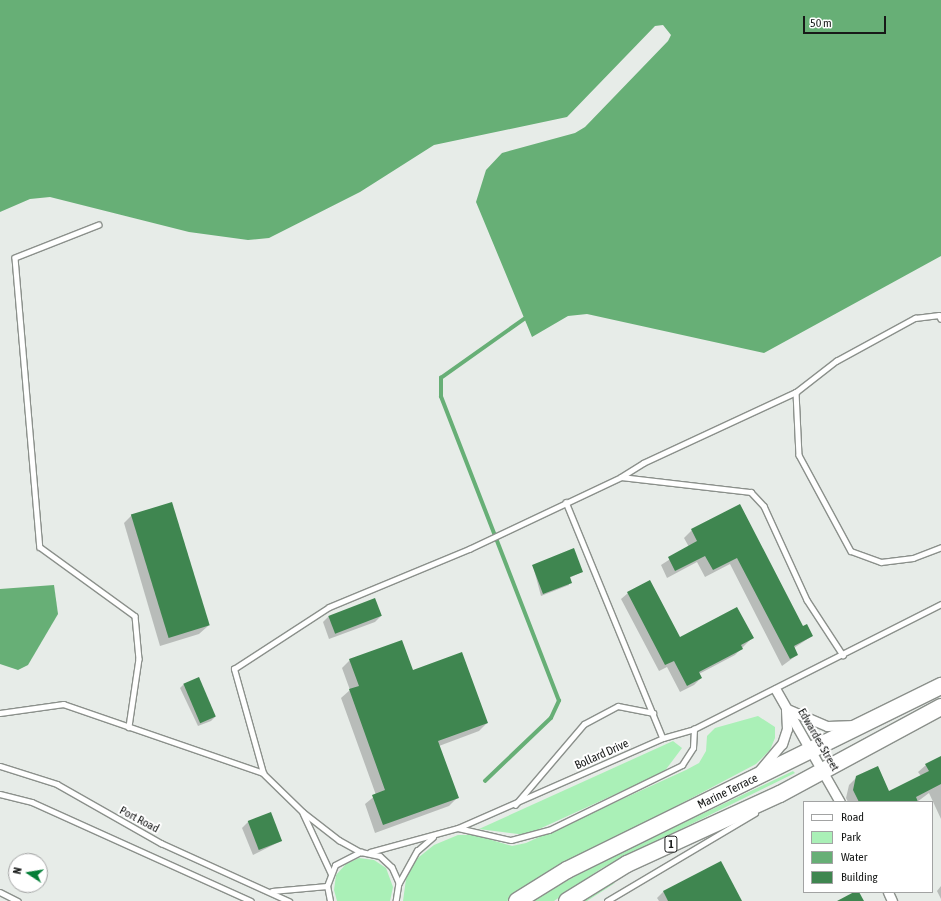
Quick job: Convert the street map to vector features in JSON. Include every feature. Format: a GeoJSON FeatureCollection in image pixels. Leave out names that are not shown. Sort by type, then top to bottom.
{"type":"FeatureCollection","features":[{"type":"Feature","properties":{"kind":"highway","name":"Marine Terrace"},"geometry":{"type":"LineString","coordinates":[[517,901],[567,870],[813,751],[941,686]]}},
{"type":"Feature","properties":{"kind":"highway","name":"Marine Terrace"},"geometry":{"type":"LineString","coordinates":[[567,901],[627,864],[780,794],[822,769],[941,707]]}},
{"type":"Feature","properties":{"kind":"street","name":"Edwardes Street"},"geometry":{"type":"LineString","coordinates":[[776,690],[813,751],[839,801]]}},
{"type":"Feature","properties":{"kind":"street"},"geometry":{"type":"LineString","coordinates":[[739,787],[762,770],[782,744],[787,729],[786,708],[827,726],[865,724]]}},
{"type":"Feature","properties":{"kind":"lane"},"geometry":{"type":"LineString","coordinates":[[99,225],[15,258],[40,547],[135,616],[139,659],[129,727]]}},
{"type":"Feature","properties":{"kind":"lane"},"geometry":{"type":"LineString","coordinates":[[263,773],[234,669],[329,607],[520,526],[566,502],[621,477],[643,463],[796,392],[836,361],[915,318],[938,315],[941,319]]}},
{"type":"Feature","properties":{"kind":"lane"},"geometry":{"type":"LineString","coordinates":[[796,392],[800,455],[851,551],[881,562],[913,558],[941,547]]}},
{"type":"Feature","properties":{"kind":"lane"},"geometry":{"type":"LineString","coordinates":[[621,477],[751,492],[764,506],[807,600],[843,655]]}},
{"type":"Feature","properties":{"kind":"lane"},"geometry":{"type":"LineString","coordinates":[[566,502],[663,738]]}},
{"type":"Feature","properties":{"kind":"lane","name":"Bollard Drive"},"geometry":{"type":"LineString","coordinates":[[361,852],[370,852],[434,836],[514,806],[663,738],[694,729],[776,690],[941,604]]}},
{"type":"Feature","properties":{"kind":"lane"},"geometry":{"type":"LineString","coordinates":[[0,713],[64,704],[263,773],[303,812],[339,840],[361,852]]}},
{"type":"Feature","properties":{"kind":"lane"},"geometry":{"type":"LineString","coordinates":[[514,806],[584,724],[618,706],[653,713]]}},
{"type":"Feature","properties":{"kind":"lane"},"geometry":{"type":"LineString","coordinates":[[458,828],[512,840],[549,830],[682,765],[693,748],[694,729]]}},
{"type":"Feature","properties":{"kind":"lane","name":"Port Road"},"geometry":{"type":"LineString","coordinates":[[0,766],[57,784],[161,843],[289,901]]}},
{"type":"Feature","properties":{"kind":"lane"},"geometry":{"type":"LineString","coordinates":[[0,794],[32,802],[251,901]]}},
{"type":"Feature","properties":{"kind":"lane"},"geometry":{"type":"LineString","coordinates":[[607,901],[712,842],[780,794]]}},
{"type":"Feature","properties":{"kind":"lane"},"geometry":{"type":"LineString","coordinates":[[303,812],[330,873]]}},
{"type":"Feature","properties":{"kind":"lane","name":"Bollard Drive"},"geometry":{"type":"LineString","coordinates":[[396,901],[399,883],[417,851],[434,836]]}},
{"type":"Feature","properties":{"kind":"lane"},"geometry":{"type":"LineString","coordinates":[[330,901],[327,886],[330,873],[342,859],[361,852]]}},
{"type":"Feature","properties":{"kind":"lane"},"geometry":{"type":"LineString","coordinates":[[370,852],[388,862],[399,883]]}},
{"type":"Feature","properties":{"kind":"lane"},"geometry":{"type":"LineString","coordinates":[[271,892],[327,886]]}},
{"type":"Feature","properties":{"kind":"lane"},"geometry":{"type":"LineString","coordinates":[[0,892],[18,901]]}},
{"type":"Feature","properties":{"kind":"green space"},"geometry":{"type":"Polygon","coordinates":[[[758,716],[775,727],[775,738],[770,750],[756,764],[582,856],[507,901],[403,901],[406,879],[414,861],[434,845],[458,835],[475,835],[512,846],[526,843],[699,763],[706,751],[707,736],[715,728],[758,716]]]}},
{"type":"Feature","properties":{"kind":"green space"},"geometry":{"type":"Polygon","coordinates":[[[673,741],[682,748],[664,772],[526,835],[479,829],[673,741]]]}},
{"type":"Feature","properties":{"kind":"green space"},"geometry":{"type":"Polygon","coordinates":[[[793,771],[795,773],[602,868],[554,901],[532,901],[598,863],[793,771]]]}},
{"type":"Feature","properties":{"kind":"green space"},"geometry":{"type":"Polygon","coordinates":[[[359,858],[374,860],[386,868],[393,887],[390,901],[337,901],[334,890],[336,875],[346,864],[359,858]]]}},
{"type":"Feature","properties":{"kind":"green space"},"geometry":{"type":"Polygon","coordinates":[[[615,883],[587,901],[581,901],[608,884],[615,883]]]}},
{"type":"Feature","properties":{"kind":"water"},"geometry":{"type":"Polygon","coordinates":[[[0,0],[941,0],[941,256],[764,353],[587,314],[568,316],[532,337],[476,202],[486,170],[502,153],[575,133],[585,127],[668,41],[671,35],[663,25],[655,26],[567,117],[434,145],[360,192],[269,238],[248,240],[189,232],[50,197],[30,199],[0,212],[0,0]]]}},
{"type":"Feature","properties":{"kind":"water"},"geometry":{"type":"Polygon","coordinates":[[[54,585],[58,614],[28,665],[18,670],[0,664],[0,589],[54,585]]]}},
{"type":"Feature","properties":{"kind":"building"},"geometry":{"type":"Polygon","coordinates":[[[172,502],[210,625],[169,638],[131,515],[172,502]]]}},
{"type":"Feature","properties":{"kind":"building"},"geometry":{"type":"Polygon","coordinates":[[[740,504],[803,626],[807,624],[813,636],[794,646],[798,655],[790,659],[737,558],[713,570],[705,556],[675,571],[668,557],[697,541],[691,529],[740,504]]]}},
{"type":"Feature","properties":{"kind":"building"},"geometry":{"type":"Polygon","coordinates":[[[574,548],[583,572],[570,577],[572,583],[543,594],[532,565],[574,548]]]}},
{"type":"Feature","properties":{"kind":"building"},"geometry":{"type":"Polygon","coordinates":[[[650,580],[680,637],[737,607],[754,638],[741,645],[743,649],[699,672],[702,678],[687,686],[674,661],[665,665],[627,592],[650,580]]]}},
{"type":"Feature","properties":{"kind":"building"},"geometry":{"type":"Polygon","coordinates":[[[375,598],[382,616],[335,634],[328,616],[375,598]]]}},
{"type":"Feature","properties":{"kind":"building"},"geometry":{"type":"Polygon","coordinates":[[[402,640],[413,670],[462,652],[488,723],[438,741],[459,798],[383,825],[372,795],[385,790],[349,689],[359,686],[349,659],[402,640]]]}},
{"type":"Feature","properties":{"kind":"building"},"geometry":{"type":"Polygon","coordinates":[[[199,677],[216,717],[200,723],[183,684],[199,677]]]}},
{"type":"Feature","properties":{"kind":"building"},"geometry":{"type":"Polygon","coordinates":[[[941,756],[941,784],[916,797],[918,801],[858,801],[853,790],[856,776],[878,766],[889,791],[929,771],[925,764],[941,756]]]}},
{"type":"Feature","properties":{"kind":"building"},"geometry":{"type":"Polygon","coordinates":[[[271,812],[282,841],[259,850],[248,821],[271,812]]]}},
{"type":"Feature","properties":{"kind":"building"},"geometry":{"type":"Polygon","coordinates":[[[721,861],[742,901],[668,901],[663,891],[721,861]]]}},
{"type":"Feature","properties":{"kind":"building"},"geometry":{"type":"Polygon","coordinates":[[[852,893],[860,893],[864,901],[837,901],[852,893]]]}},
{"type":"Feature","properties":{"kind":"waterway"},"geometry":{"type":"LineString","coordinates":[[485,781],[551,718],[559,701],[441,397],[441,378],[524,319]]}}]}
